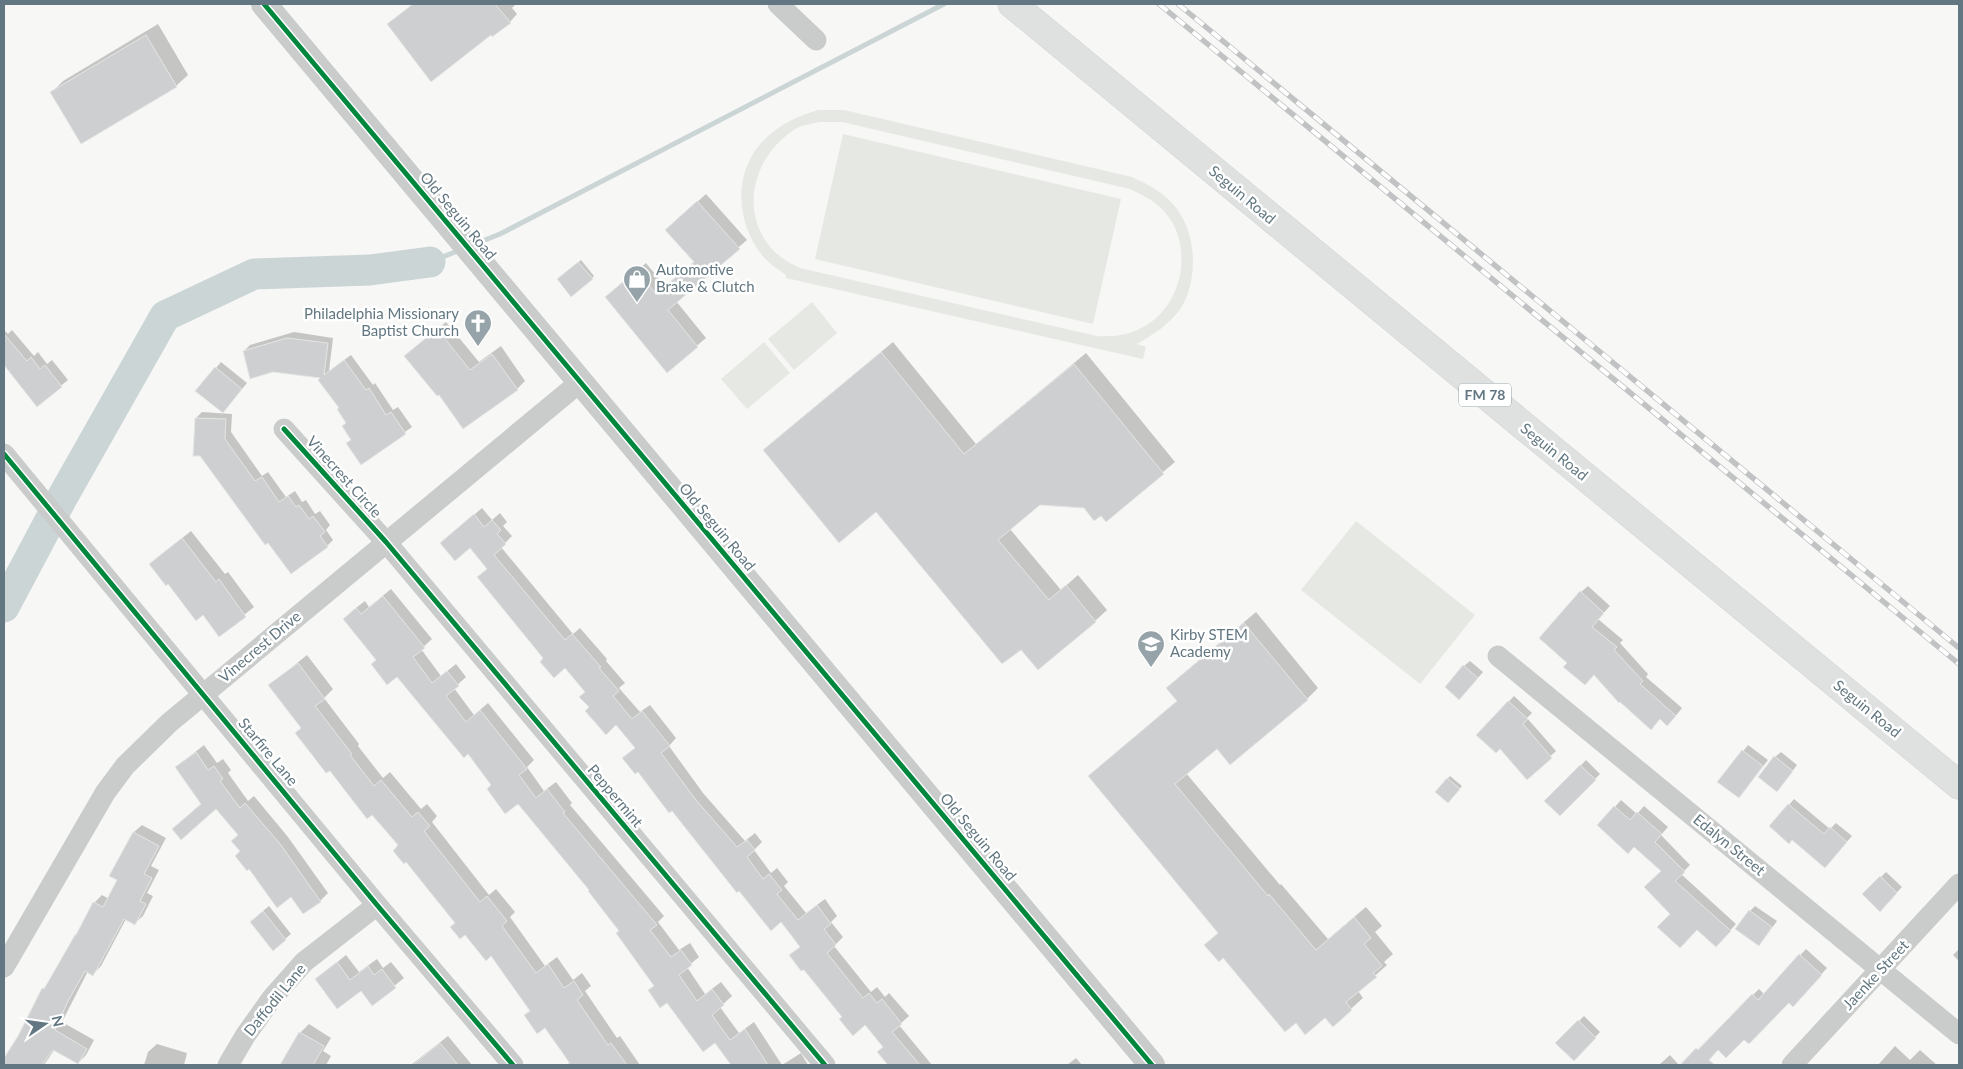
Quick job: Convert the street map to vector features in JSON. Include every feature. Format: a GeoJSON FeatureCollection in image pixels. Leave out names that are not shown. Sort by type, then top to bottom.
{"type":"FeatureCollection","features":[{"type":"Feature","properties":{"kind":"main road","name":"Seguin Road"},"geometry":{"type":"LineString","coordinates":[[1012,4],[1959,785]]}},
{"type":"Feature","properties":{"kind":"street","name":"Old Seguin Road"},"geometry":{"type":"LineString","coordinates":[[264,4],[1152,1065]]}},
{"type":"Feature","properties":{"kind":"street"},"geometry":{"type":"LineString","coordinates":[[778,4],[816,40]]}},
{"type":"Feature","properties":{"kind":"street","name":"Vinecrest Drive"},"geometry":{"type":"LineString","coordinates":[[4,967],[105,793],[138,751],[169,722],[580,382]]}},
{"type":"Feature","properties":{"kind":"street","name":"Vinecrest Circle"},"geometry":{"type":"LineString","coordinates":[[284,429],[386,542]]}},
{"type":"Feature","properties":{"kind":"street","name":"Starfire Lane"},"geometry":{"type":"LineString","coordinates":[[10,462],[377,905],[513,1065]]}},
{"type":"Feature","properties":{"kind":"street","name":"Peppermint"},"geometry":{"type":"LineString","coordinates":[[386,542],[825,1065]]}},
{"type":"Feature","properties":{"kind":"street","name":"Edalyn Street"},"geometry":{"type":"LineString","coordinates":[[1498,656],[1959,1034]]}},
{"type":"Feature","properties":{"kind":"street","name":"Jaenke Street"},"geometry":{"type":"LineString","coordinates":[[1792,1065],[1959,884]]}},
{"type":"Feature","properties":{"kind":"street","name":"Daffodil Lane"},"geometry":{"type":"LineString","coordinates":[[228,1065],[244,1036],[272,998],[304,962],[377,905]]}},
{"type":"Feature","properties":{"kind":"shaded area"},"geometry":{"type":"Polygon","coordinates":[[[818,110],[844,110],[1132,177],[1143,182],[1173,204],[1187,227],[1193,255],[1193,269],[1187,296],[1181,308],[1161,329],[1137,344],[1146,347],[1143,359],[786,278],[786,275],[765,258],[753,242],[743,213],[742,183],[746,168],[762,142],[781,126],[818,110]],[[819,122],[797,128],[782,139],[771,152],[762,167],[756,183],[754,199],[755,216],[761,233],[774,251],[792,264],[800,268],[1097,336],[1110,336],[1136,331],[1161,313],[1171,300],[1181,268],[1181,251],[1178,235],[1171,220],[1160,207],[1142,195],[1130,189],[842,122],[819,122]]]}},
{"type":"Feature","properties":{"kind":"shaded area"},"geometry":{"type":"Polygon","coordinates":[[[843,134],[1121,199],[1093,324],[815,259],[843,134]]]}},
{"type":"Feature","properties":{"kind":"shaded area"},"geometry":{"type":"Polygon","coordinates":[[[812,302],[837,333],[794,370],[768,339],[812,302]]]}},
{"type":"Feature","properties":{"kind":"shaded area"},"geometry":{"type":"Polygon","coordinates":[[[764,342],[790,373],[747,409],[721,379],[764,342]]]}},
{"type":"Feature","properties":{"kind":"shaded area"},"geometry":{"type":"Polygon","coordinates":[[[1356,521],[1475,615],[1420,684],[1301,590],[1356,521]]]}},
{"type":"Feature","properties":{"kind":"building"},"geometry":{"type":"Polygon","coordinates":[[[413,4],[495,4],[511,23],[492,37],[491,35],[431,82],[387,24],[413,4]]]}},
{"type":"Feature","properties":{"kind":"building"},"geometry":{"type":"Polygon","coordinates":[[[146,35],[177,87],[81,144],[50,92],[146,35]]]}},
{"type":"Feature","properties":{"kind":"building"},"geometry":{"type":"Polygon","coordinates":[[[697,201],[740,249],[668,310],[698,347],[667,373],[605,297],[637,270],[656,294],[694,262],[665,230],[697,201]]]}},
{"type":"Feature","properties":{"kind":"building"},"geometry":{"type":"Polygon","coordinates":[[[578,262],[593,279],[571,297],[557,279],[578,262]]]}},
{"type":"Feature","properties":{"kind":"building"},"geometry":{"type":"Polygon","coordinates":[[[437,329],[470,370],[492,354],[518,390],[463,429],[439,395],[437,396],[404,356],[437,329]]]}},
{"type":"Feature","properties":{"kind":"building"},"geometry":{"type":"Polygon","coordinates":[[[4,334],[27,361],[31,357],[40,369],[45,365],[62,387],[37,407],[4,365],[4,334]]]}},
{"type":"Feature","properties":{"kind":"building"},"geometry":{"type":"Polygon","coordinates":[[[287,338],[328,343],[324,375],[344,360],[366,390],[369,388],[386,415],[391,412],[406,434],[361,465],[346,443],[351,440],[342,426],[346,423],[337,409],[339,408],[318,380],[320,378],[273,372],[250,379],[243,351],[287,338]]]}},
{"type":"Feature","properties":{"kind":"building"},"geometry":{"type":"Polygon","coordinates":[[[881,352],[964,454],[1074,364],[1164,474],[1106,522],[1101,516],[1094,521],[1084,508],[1040,505],[998,540],[1049,600],[1066,585],[1096,622],[1038,670],[1021,650],[1002,664],[876,512],[839,543],[763,450],[881,352]]]}},
{"type":"Feature","properties":{"kind":"building"},"geometry":{"type":"Polygon","coordinates":[[[215,367],[242,389],[223,413],[195,391],[215,367]]]}},
{"type":"Feature","properties":{"kind":"building"},"geometry":{"type":"Polygon","coordinates":[[[195,418],[226,419],[225,439],[255,481],[262,477],[279,502],[288,496],[296,507],[299,505],[309,519],[313,516],[325,532],[320,536],[328,547],[291,574],[268,543],[265,545],[200,456],[193,456],[195,418]]]}},
{"type":"Feature","properties":{"kind":"building"},"geometry":{"type":"Polygon","coordinates":[[[474,514],[484,527],[492,520],[501,530],[497,534],[506,544],[494,555],[565,640],[572,634],[601,667],[599,668],[619,691],[613,696],[632,719],[642,711],[670,746],[661,753],[696,800],[737,847],[747,840],[755,850],[747,857],[763,879],[769,874],[782,890],[777,894],[798,920],[817,905],[831,924],[824,929],[836,945],[827,953],[863,998],[869,993],[877,1003],[882,999],[902,1024],[892,1032],[920,1065],[888,1065],[877,1052],[883,1047],[865,1025],[853,1036],[839,1019],[842,1017],[804,970],[801,971],[789,955],[800,947],[781,922],[771,931],[739,891],[737,893],[672,811],[669,813],[638,772],[635,774],[622,758],[635,748],[616,725],[606,735],[585,711],[589,707],[579,697],[585,692],[565,668],[554,678],[540,662],[543,658],[477,577],[487,569],[470,548],[455,561],[440,543],[474,514]]]}},
{"type":"Feature","properties":{"kind":"building"},"geometry":{"type":"Polygon","coordinates":[[[182,538],[216,582],[219,579],[246,617],[219,637],[203,615],[196,621],[168,584],[166,586],[149,564],[182,538]]]}},
{"type":"Feature","properties":{"kind":"building"},"geometry":{"type":"Polygon","coordinates":[[[1580,591],[1604,613],[1592,627],[1617,647],[1614,650],[1643,681],[1640,684],[1676,716],[1667,726],[1660,719],[1651,730],[1619,703],[1594,675],[1585,685],[1563,667],[1567,663],[1539,638],[1580,591]]]}},
{"type":"Feature","properties":{"kind":"building"},"geometry":{"type":"Polygon","coordinates":[[[383,596],[425,648],[413,657],[432,683],[447,671],[459,686],[446,696],[466,722],[480,710],[527,769],[519,775],[536,798],[547,789],[565,812],[563,813],[657,925],[650,930],[671,957],[681,950],[692,965],[679,975],[697,1001],[712,989],[724,1005],[712,1015],[730,1040],[745,1029],[768,1065],[731,1065],[715,1043],[703,1052],[667,1003],[660,1008],[648,990],[654,986],[616,933],[619,931],[589,890],[518,804],[505,814],[487,789],[491,785],[468,754],[464,758],[397,677],[387,685],[371,664],[376,660],[343,619],[356,608],[361,614],[383,596]]]}},
{"type":"Feature","properties":{"kind":"building"},"geometry":{"type":"Polygon","coordinates":[[[1244,623],[1308,700],[1230,765],[1217,749],[1175,784],[1268,896],[1269,894],[1316,950],[1354,917],[1371,938],[1364,944],[1382,966],[1373,973],[1377,977],[1346,1002],[1352,1010],[1333,1027],[1325,1018],[1305,1035],[1296,1023],[1285,1032],[1223,958],[1219,962],[1204,945],[1218,933],[1088,776],[1177,701],[1166,688],[1244,623]]]}},
{"type":"Feature","properties":{"kind":"building"},"geometry":{"type":"Polygon","coordinates":[[[298,663],[325,699],[315,706],[374,786],[381,780],[412,817],[418,812],[430,826],[424,831],[480,902],[487,896],[507,921],[502,926],[536,973],[548,964],[564,988],[574,981],[583,995],[577,1000],[608,1045],[611,1043],[627,1065],[571,1065],[545,1028],[537,1034],[524,1015],[530,1011],[491,956],[486,961],[465,935],[460,939],[450,927],[455,923],[406,862],[404,864],[393,851],[398,845],[372,815],[367,819],[330,771],[326,773],[295,733],[301,728],[268,685],[298,663]]]}},
{"type":"Feature","properties":{"kind":"building"},"geometry":{"type":"Polygon","coordinates":[[[1463,665],[1478,678],[1459,700],[1445,687],[1463,665]]]}},
{"type":"Feature","properties":{"kind":"building"},"geometry":{"type":"Polygon","coordinates":[[[1508,701],[1528,719],[1523,724],[1552,758],[1527,780],[1500,749],[1496,753],[1476,735],[1508,701]]]}},
{"type":"Feature","properties":{"kind":"building"},"geometry":{"type":"Polygon","coordinates":[[[1742,750],[1763,766],[1739,798],[1717,782],[1742,750]]]}},
{"type":"Feature","properties":{"kind":"building"},"geometry":{"type":"Polygon","coordinates":[[[196,752],[208,770],[214,766],[223,779],[220,781],[240,808],[245,803],[281,845],[321,902],[303,914],[291,897],[277,908],[249,869],[247,871],[235,856],[240,851],[231,841],[238,835],[216,809],[181,840],[172,829],[201,804],[175,767],[196,752]]]}},
{"type":"Feature","properties":{"kind":"building"},"geometry":{"type":"Polygon","coordinates":[[[1774,756],[1793,771],[1777,792],[1758,777],[1774,756]]]}},
{"type":"Feature","properties":{"kind":"building"},"geometry":{"type":"Polygon","coordinates":[[[1580,765],[1596,780],[1560,816],[1544,801],[1580,765]]]}},
{"type":"Feature","properties":{"kind":"building"},"geometry":{"type":"Polygon","coordinates":[[[1447,778],[1460,789],[1448,803],[1435,792],[1447,778]]]}},
{"type":"Feature","properties":{"kind":"building"},"geometry":{"type":"Polygon","coordinates":[[[1788,804],[1824,834],[1830,827],[1847,842],[1825,868],[1792,840],[1789,844],[1769,826],[1788,804]]]}},
{"type":"Feature","properties":{"kind":"building"},"geometry":{"type":"Polygon","coordinates":[[[1614,806],[1630,820],[1637,812],[1662,834],[1655,842],[1685,872],[1675,881],[1731,931],[1716,947],[1697,930],[1680,948],[1657,927],[1670,914],[1644,887],[1661,871],[1634,847],[1628,854],[1597,825],[1614,806]]]}},
{"type":"Feature","properties":{"kind":"building"},"geometry":{"type":"Polygon","coordinates":[[[133,832],[159,846],[144,874],[152,878],[140,901],[146,904],[135,925],[124,919],[93,976],[85,971],[68,1001],[55,1030],[87,1049],[78,1064],[53,1050],[42,1065],[4,1065],[4,1058],[18,1036],[42,988],[44,989],[93,902],[103,907],[117,880],[109,876],[133,832]]]}},
{"type":"Feature","properties":{"kind":"building"},"geometry":{"type":"Polygon","coordinates":[[[1880,876],[1897,893],[1880,912],[1862,894],[1880,876]]]}},
{"type":"Feature","properties":{"kind":"building"},"geometry":{"type":"Polygon","coordinates":[[[1749,910],[1772,927],[1759,946],[1735,929],[1749,910]]]}},
{"type":"Feature","properties":{"kind":"building"},"geometry":{"type":"Polygon","coordinates":[[[263,911],[286,940],[273,951],[250,922],[263,911]]]}},
{"type":"Feature","properties":{"kind":"building"},"geometry":{"type":"Polygon","coordinates":[[[1799,954],[1822,975],[1793,1007],[1789,1003],[1749,1044],[1744,1040],[1726,1058],[1718,1050],[1709,1060],[1715,1065],[1680,1065],[1696,1048],[1698,1050],[1752,994],[1758,1000],[1799,954]]]}},
{"type":"Feature","properties":{"kind":"building"},"geometry":{"type":"Polygon","coordinates":[[[337,962],[350,980],[368,966],[374,975],[382,969],[396,988],[372,1006],[361,991],[337,1009],[315,979],[337,962]]]}},
{"type":"Feature","properties":{"kind":"building"},"geometry":{"type":"Polygon","coordinates":[[[1578,1020],[1596,1038],[1574,1061],[1555,1043],[1578,1020]]]}},
{"type":"Feature","properties":{"kind":"building"},"geometry":{"type":"Polygon","coordinates":[[[299,1032],[324,1046],[313,1065],[280,1065],[299,1032]]]}},
{"type":"Feature","properties":{"kind":"building"},"geometry":{"type":"Polygon","coordinates":[[[440,1043],[458,1065],[413,1065],[440,1043]]]}},
{"type":"Feature","properties":{"kind":"waterway"},"geometry":{"type":"LineString","coordinates":[[475,244],[500,234],[944,4]]}},
{"type":"Feature","properties":{"kind":"waterway"},"geometry":{"type":"LineString","coordinates":[[430,262],[460,250]]}},
{"type":"Feature","properties":{"kind":"waterway"},"geometry":{"type":"LineString","coordinates":[[4,607],[63,496],[165,316],[254,274],[370,270],[430,262]]}},
{"type":"Feature","properties":{"kind":"railway"},"geometry":{"type":"LineString","coordinates":[[1159,4],[1959,664]]}},
{"type":"Feature","properties":{"kind":"railway"},"geometry":{"type":"LineString","coordinates":[[1178,4],[1959,648]]}},
{"type":"Feature","properties":{"kind":"cycle path"},"geometry":{"type":"LineString","coordinates":[[264,4],[1152,1065]]}},
{"type":"Feature","properties":{"kind":"cycle path"},"geometry":{"type":"LineString","coordinates":[[284,429],[386,542],[825,1065]]}},
{"type":"Feature","properties":{"kind":"cycle path"},"geometry":{"type":"LineString","coordinates":[[4,454],[377,905],[513,1065]]}},
{"type":"Feature","properties":{"kind":"place","name":"Automotive Brake & Clutch"},"geometry":{"type":"Point","coordinates":[637,303]}},
{"type":"Feature","properties":{"kind":"place","name":"Philadelphia Missionary Baptist Church"},"geometry":{"type":"Point","coordinates":[478,347]}},
{"type":"Feature","properties":{"kind":"place","name":"Kirby STEM Academy"},"geometry":{"type":"Point","coordinates":[1151,668]}}]}
